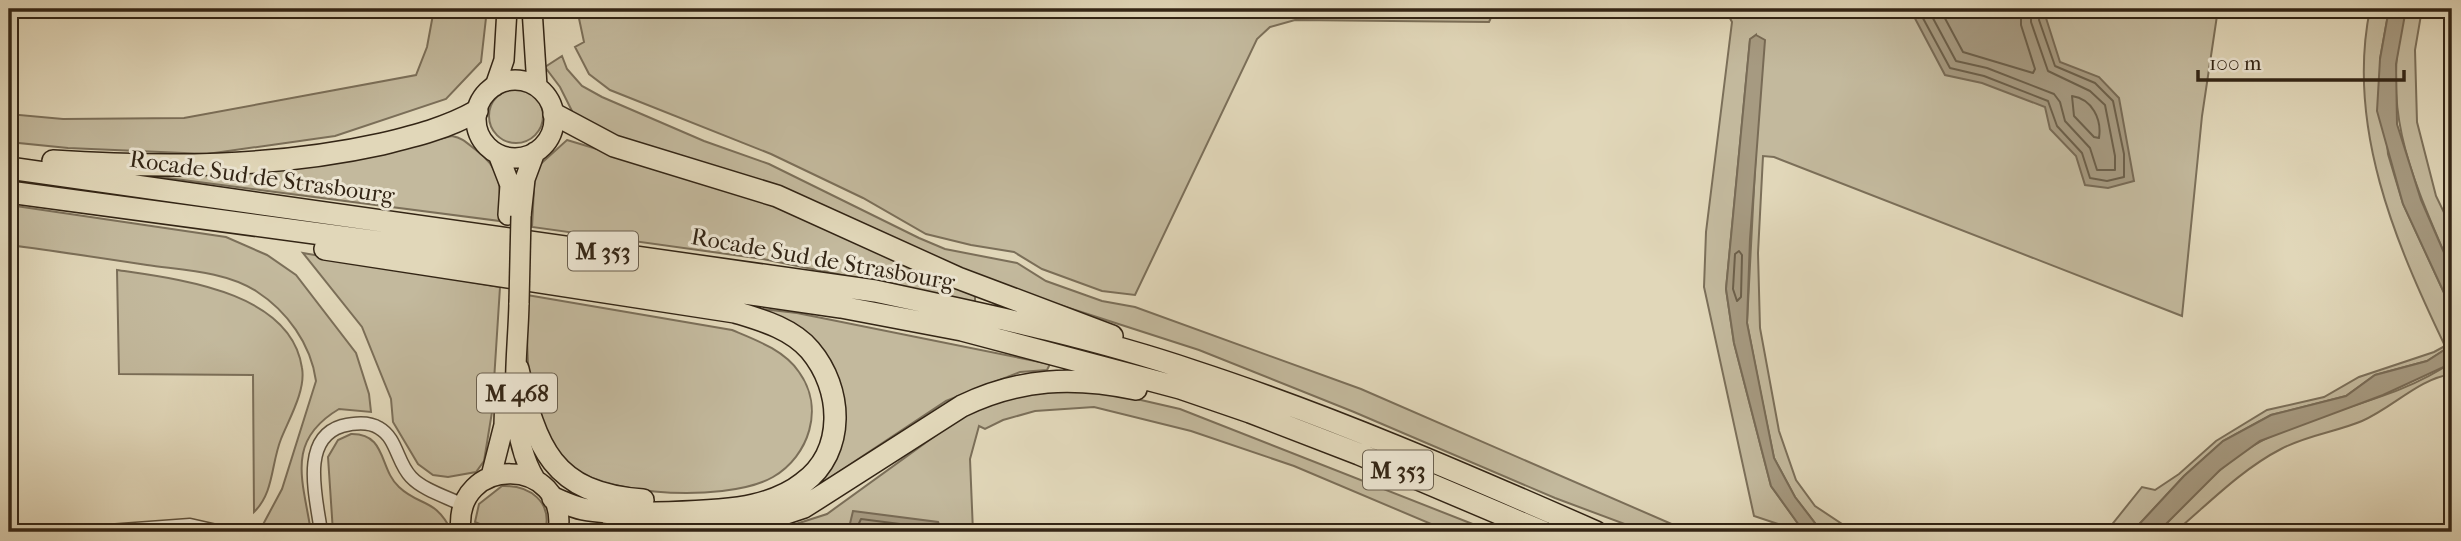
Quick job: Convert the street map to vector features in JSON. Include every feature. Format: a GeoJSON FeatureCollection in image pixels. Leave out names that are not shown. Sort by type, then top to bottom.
{"type":"FeatureCollection","features":[{"type":"Feature","properties":{"kind":"highway"},"geometry":{"type":"LineString","coordinates":[[9,159],[123,165],[236,164],[289,160],[398,140],[440,128],[477,111]]}},
{"type":"Feature","properties":{"kind":"highway"},"geometry":{"type":"LineString","coordinates":[[554,114],[614,146],[777,197],[958,278],[1075,320],[1191,370]]}},
{"type":"Feature","properties":{"kind":"highway","name":"Rocade Sud de Strasbourg"},"geometry":{"type":"LineString","coordinates":[[9,168],[875,291],[1012,320],[1191,370],[1404,448],[1596,532]]}},
{"type":"Feature","properties":{"kind":"highway","name":"Rocade Sud de Strasbourg"},"geometry":{"type":"LineString","coordinates":[[9,192],[841,307],[962,330],[1063,355],[1250,412],[1359,454],[1543,532]]}},
{"type":"Feature","properties":{"kind":"highway"},"geometry":{"type":"LineString","coordinates":[[175,216],[271,239],[712,307],[766,321],[783,329],[809,349],[830,382],[836,411],[832,443],[817,471],[803,483],[776,498],[737,508],[614,511],[583,509],[553,498]]}},
{"type":"Feature","properties":{"kind":"highway"},"geometry":{"type":"LineString","coordinates":[[518,369],[531,425],[542,447],[562,471],[583,484],[625,499],[730,498],[753,494],[794,475],[808,461],[822,431],[824,412],[815,378],[791,351],[769,336],[714,318],[617,301],[539,281]]}},
{"type":"Feature","properties":{"kind":"highway"},"geometry":{"type":"LineString","coordinates":[[608,532],[762,522],[804,507],[841,486],[962,406],[989,393],[1024,383],[1063,379],[1096,381],[1250,412]]}},
{"type":"Feature","properties":{"kind":"main road"},"geometry":{"type":"LineString","coordinates":[[495,86],[504,60],[507,9]]}},
{"type":"Feature","properties":{"kind":"main road"},"geometry":{"type":"LineString","coordinates":[[532,9],[537,86],[552,104],[554,114],[550,136],[535,152],[523,157],[498,154],[480,136],[477,111],[483,96],[495,86],[509,81],[537,86]]}},
{"type":"Feature","properties":{"kind":"main road","name":"M 468"},"geometry":{"type":"LineString","coordinates":[[515,215],[535,152]]}},
{"type":"Feature","properties":{"kind":"main road","name":"M 468"},"geometry":{"type":"LineString","coordinates":[[491,477],[504,425],[513,302],[515,215],[510,185],[498,154]]}},
{"type":"Feature","properties":{"kind":"main road","name":"M 468"},"geometry":{"type":"LineString","coordinates":[[513,302],[519,435],[522,454],[535,479]]}},
{"type":"Feature","properties":{"kind":"main road"},"geometry":{"type":"LineString","coordinates":[[461,532],[463,505],[474,488],[491,477],[513,472],[535,479],[553,498],[559,514],[558,532]]}},
{"type":"Feature","properties":{"kind":"street"},"geometry":{"type":"LineString","coordinates":[[321,532],[315,475],[316,448],[336,428],[350,424],[364,423],[379,428],[390,438],[412,479],[463,505]]}},
{"type":"Feature","properties":{"kind":"street"},"geometry":{"type":"LineString","coordinates":[[95,532],[190,525],[221,532]]}},
{"type":"Feature","properties":{"kind":"shaded area"},"geometry":{"type":"Polygon","coordinates":[[[434,9],[487,9],[481,62],[446,99],[335,136],[207,154],[68,148],[9,142],[9,114],[63,119],[184,118],[416,75],[427,47],[434,9]]]}},
{"type":"Feature","properties":{"kind":"shaded area"},"geometry":{"type":"Polygon","coordinates":[[[577,9],[1495,9],[1489,22],[1295,20],[1270,27],[1257,39],[1135,295],[1102,291],[1042,269],[1014,252],[926,234],[863,198],[771,154],[610,90],[589,74],[575,47],[584,42],[577,9]]]}},
{"type":"Feature","properties":{"kind":"shaded area"},"geometry":{"type":"Polygon","coordinates":[[[1725,9],[2218,9],[2202,116],[2182,316],[1774,157],[1763,156],[1758,253],[1760,328],[1779,431],[1796,480],[1815,506],[1854,532],[1826,532],[1818,527],[1795,497],[1774,458],[1747,323],[1756,149],[1756,35],[1750,40],[1726,289],[1734,343],[1771,486],[1804,532],[1777,532],[1778,524],[1754,516],[1704,287],[1706,232],[1732,22],[1725,9]]]}},
{"type":"Feature","properties":{"kind":"shaded area"},"geometry":{"type":"Polygon","coordinates":[[[2370,9],[2389,9],[2380,59],[2388,154],[2403,204],[2452,310],[2452,345],[2427,361],[2375,375],[2346,396],[2271,415],[2223,441],[2184,476],[2132,532],[2106,532],[2142,487],[2155,490],[2179,474],[2216,441],[2267,410],[2324,397],[2359,377],[2445,346],[2393,225],[2370,140],[2364,53],[2370,9]]]}},
{"type":"Feature","properties":{"kind":"shaded area"},"geometry":{"type":"Polygon","coordinates":[[[2406,9],[2422,9],[2415,50],[2417,122],[2436,196],[2452,229],[2452,271],[2413,175],[2398,112],[2398,45],[2406,9]]]}},
{"type":"Feature","properties":{"kind":"shaded area"},"geometry":{"type":"Polygon","coordinates":[[[562,56],[567,69],[582,86],[602,97],[704,141],[769,164],[945,249],[1017,263],[1046,281],[1102,301],[1135,307],[1361,389],[1690,532],[1646,532],[1555,498],[1354,412],[1199,350],[1038,298],[627,141],[574,115],[560,87],[545,67],[562,56]]]}},
{"type":"Feature","properties":{"kind":"shaded area"},"geometry":{"type":"Polygon","coordinates":[[[516,89],[535,97],[543,116],[535,135],[516,143],[497,135],[489,116],[497,97],[516,89]]]}},
{"type":"Feature","properties":{"kind":"shaded area"},"geometry":{"type":"Polygon","coordinates":[[[452,136],[467,143],[492,165],[498,181],[500,221],[137,174],[430,141],[452,136]]]}},
{"type":"Feature","properties":{"kind":"shaded area"},"geometry":{"type":"Polygon","coordinates":[[[567,140],[740,192],[815,222],[975,296],[975,302],[763,259],[532,227],[535,169],[567,140]]]}},
{"type":"Feature","properties":{"kind":"shaded area"},"geometry":{"type":"Polygon","coordinates":[[[9,205],[226,237],[267,255],[296,275],[356,353],[369,394],[371,412],[339,409],[322,421],[304,448],[302,479],[311,532],[259,532],[282,489],[316,381],[303,342],[278,308],[244,284],[217,275],[9,245],[9,205]]]}},
{"type":"Feature","properties":{"kind":"shaded area"},"geometry":{"type":"Polygon","coordinates":[[[303,253],[500,287],[492,412],[484,461],[476,472],[448,477],[433,475],[418,464],[393,422],[391,399],[362,327],[303,253]]]}},
{"type":"Feature","properties":{"kind":"shaded area"},"geometry":{"type":"Polygon","coordinates":[[[117,270],[170,278],[228,293],[277,321],[293,342],[302,368],[302,386],[281,439],[269,487],[254,512],[253,375],[119,374],[117,270]]]}},
{"type":"Feature","properties":{"kind":"shaded area"},"geometry":{"type":"Polygon","coordinates":[[[527,295],[732,330],[769,347],[793,364],[807,386],[812,416],[804,444],[786,468],[773,477],[751,486],[722,491],[689,493],[620,486],[590,477],[565,464],[549,446],[535,410],[529,372],[527,295]]]}},
{"type":"Feature","properties":{"kind":"shaded area"},"geometry":{"type":"Polygon","coordinates":[[[761,309],[797,313],[1050,364],[1047,370],[1020,372],[946,401],[813,489],[810,485],[843,409],[780,318],[761,309]]]}},
{"type":"Feature","properties":{"kind":"shaded area"},"geometry":{"type":"Polygon","coordinates":[[[2452,362],[2452,374],[2428,381],[2362,421],[2281,449],[2253,466],[2175,532],[2158,532],[2220,470],[2263,440],[2310,420],[2383,396],[2452,362]]]}},
{"type":"Feature","properties":{"kind":"shaded area"},"geometry":{"type":"Polygon","coordinates":[[[1093,389],[1180,409],[1493,532],[1450,532],[1294,466],[1191,431],[1094,407],[1035,411],[1003,420],[985,429],[979,426],[970,459],[973,532],[771,532],[827,514],[964,415],[1015,394],[1093,389]]]}},
{"type":"Feature","properties":{"kind":"shaded area"},"geometry":{"type":"Polygon","coordinates":[[[351,434],[371,439],[399,487],[440,513],[452,532],[333,532],[328,457],[338,440],[351,434]]]}},
{"type":"Feature","properties":{"kind":"shaded area"},"geometry":{"type":"Polygon","coordinates":[[[502,486],[522,489],[537,497],[546,512],[545,532],[498,532],[475,522],[479,504],[502,486]]]}},
{"type":"Feature","properties":{"kind":"water"},"geometry":{"type":"Polygon","coordinates":[[[1910,9],[2047,9],[2046,18],[2060,62],[2099,77],[2119,98],[2134,181],[2108,188],[2085,185],[2076,156],[2050,129],[2045,107],[1982,83],[1945,75],[1910,9]]]}},
{"type":"Feature","properties":{"kind":"water"},"geometry":{"type":"Polygon","coordinates":[[[2389,9],[2406,9],[2396,64],[2397,124],[2421,200],[2452,271],[2452,310],[2403,204],[2377,111],[2380,59],[2389,9]]]}},
{"type":"Feature","properties":{"kind":"water"},"geometry":{"type":"Polygon","coordinates":[[[1756,35],[1765,40],[1750,239],[1747,323],[1774,458],[1795,497],[1818,527],[1826,532],[1804,532],[1771,486],[1734,343],[1726,289],[1750,39],[1756,35]]]}},
{"type":"Feature","properties":{"kind":"water"},"geometry":{"type":"Polygon","coordinates":[[[2452,345],[2452,362],[2448,365],[2383,395],[2260,441],[2220,470],[2158,532],[2132,532],[2184,476],[2223,441],[2271,415],[2346,396],[2375,375],[2427,361],[2452,345]]]}},
{"type":"Feature","properties":{"kind":"water"},"geometry":{"type":"Polygon","coordinates":[[[853,511],[938,522],[942,532],[848,532],[853,511]]]}}]}
